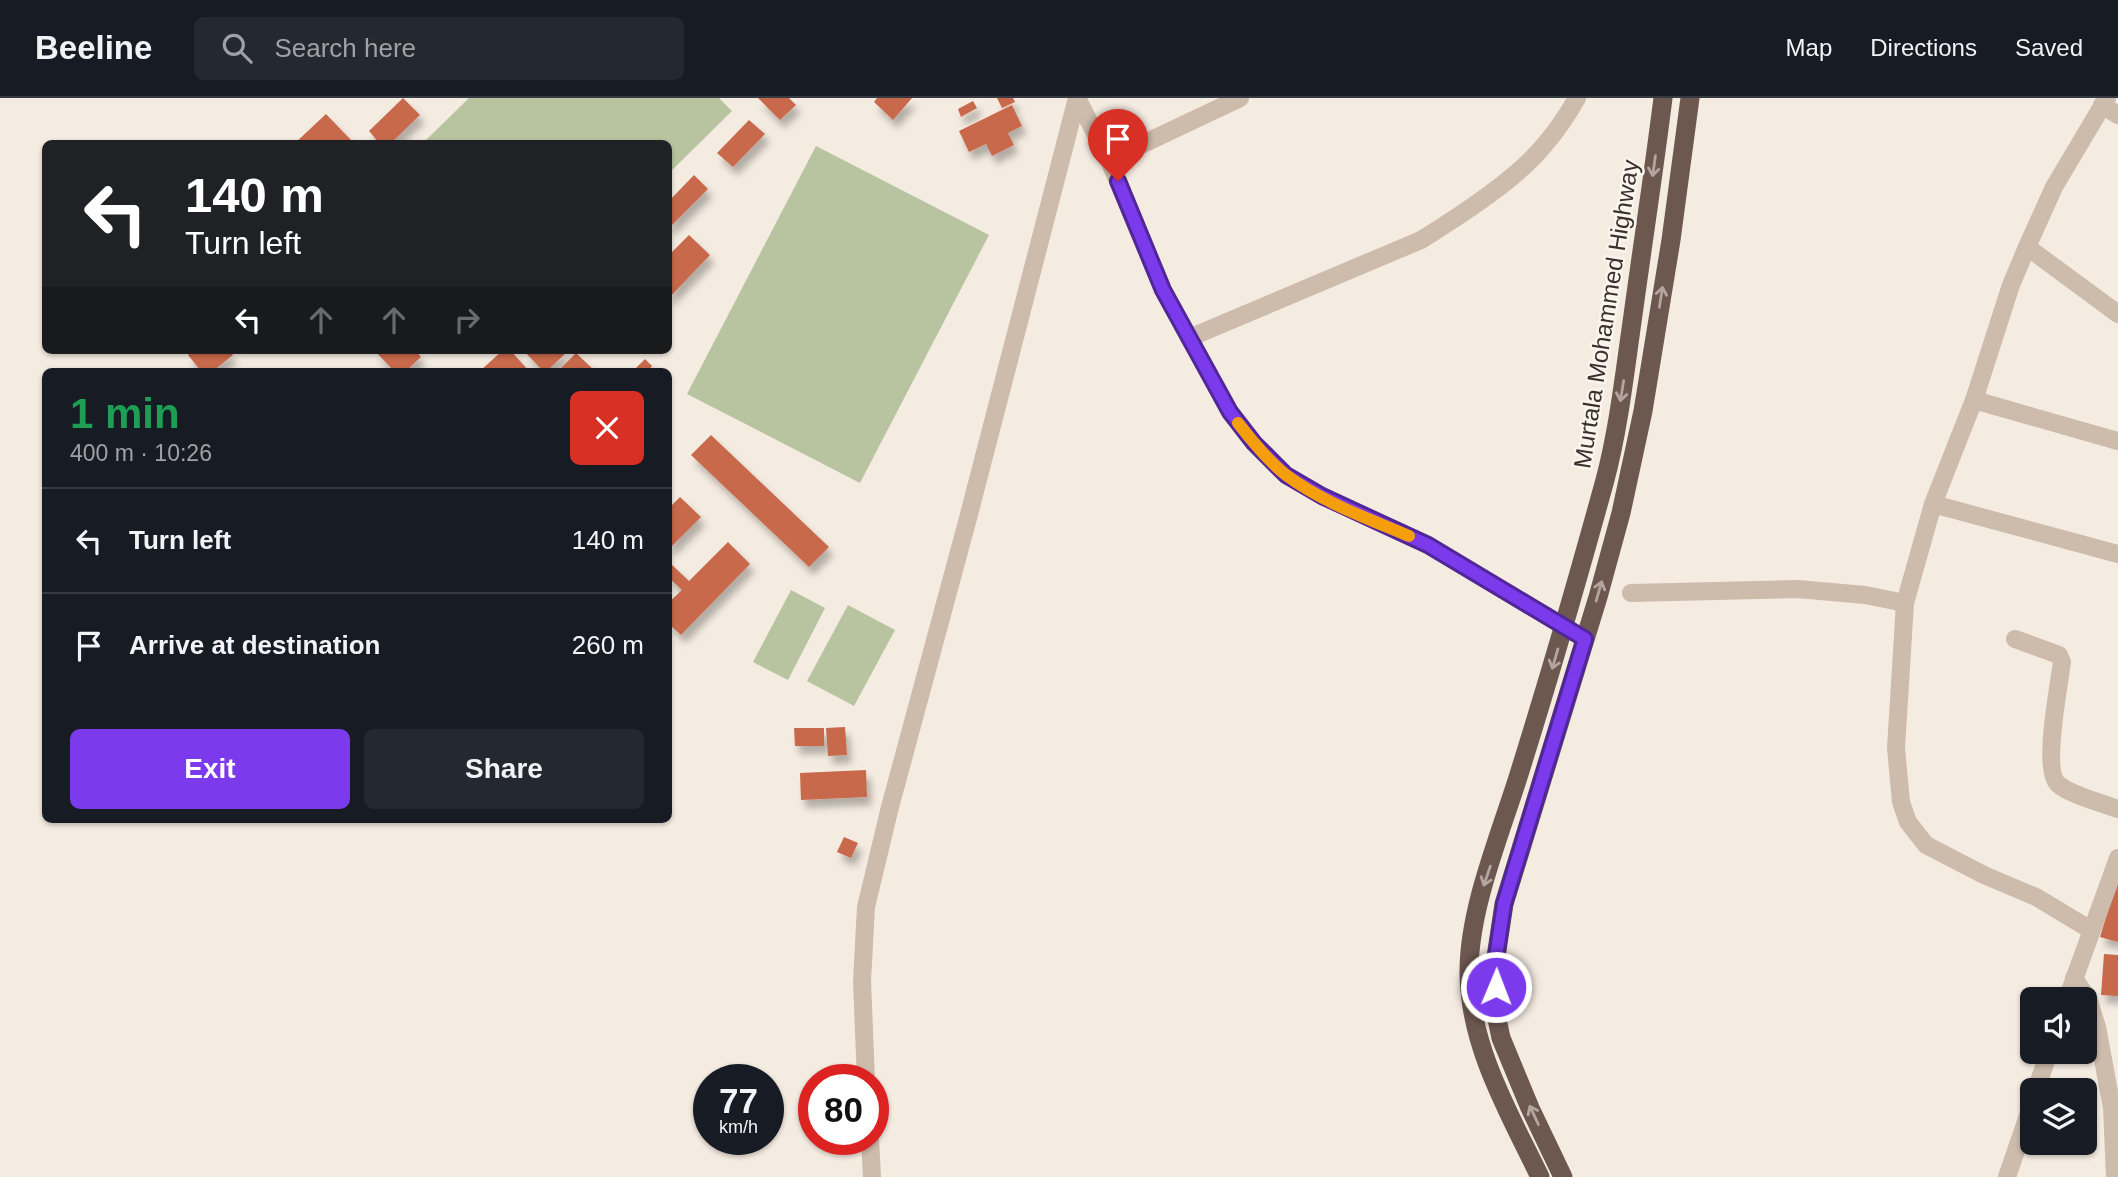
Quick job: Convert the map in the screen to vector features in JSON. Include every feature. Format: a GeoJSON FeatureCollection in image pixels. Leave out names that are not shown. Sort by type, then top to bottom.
{"type":"FeatureCollection","features":[{"type":"Feature","properties":{"kind":"highway","name":"Murtala Mohammed Highway"},"geometry":{"type":"LineString","coordinates":[[1540,1177],[1481,1045],[1469,972],[1473,933],[1482,892],[1564,625],[1606,476],[1622,395],[1663,98]]}},
{"type":"Feature","properties":{"kind":"highway","name":"Murtala Mohammed Highway"},"geometry":{"type":"LineString","coordinates":[[1563,1177],[1501,1038],[1497,1018],[1496,957],[1504,904],[1621,513],[1643,411],[1671,240],[1690,98]]}},
{"type":"Feature","properties":{"kind":"street"},"geometry":{"type":"LineString","coordinates":[[1077,98],[1109,160],[1163,290],[1230,412],[1254,443],[1286,475],[1334,502],[1428,545],[1585,639]]}},
{"type":"Feature","properties":{"kind":"street"},"geometry":{"type":"LineString","coordinates":[[865,1064],[862,981],[866,906],[1077,98]]}},
{"type":"Feature","properties":{"kind":"street"},"geometry":{"type":"LineString","coordinates":[[1109,160],[1240,98]]}},
{"type":"Feature","properties":{"kind":"street"},"geometry":{"type":"LineString","coordinates":[[1189,338],[1420,240],[1454,220],[1522,167],[1545,145],[1577,98]]}},
{"type":"Feature","properties":{"kind":"street"},"geometry":{"type":"LineString","coordinates":[[2091,930],[2036,897],[1926,845],[1908,822],[1901,802],[1896,748],[1905,603],[1933,504],[1974,400],[2011,285],[2054,187],[2104,102],[2118,115]]}},
{"type":"Feature","properties":{"kind":"street"},"geometry":{"type":"LineString","coordinates":[[2026,247],[2118,314]]}},
{"type":"Feature","properties":{"kind":"street"},"geometry":{"type":"LineString","coordinates":[[1974,400],[2118,441]]}},
{"type":"Feature","properties":{"kind":"street"},"geometry":{"type":"LineString","coordinates":[[1933,504],[2118,554]]}},
{"type":"Feature","properties":{"kind":"street"},"geometry":{"type":"LineString","coordinates":[[1631,593],[1798,589],[1865,594],[1905,603]]}},
{"type":"Feature","properties":{"kind":"street"},"geometry":{"type":"LineString","coordinates":[[2015,639],[2059,654],[2062,662],[2050,759],[2053,779],[2061,787],[2118,809]]}},
{"type":"Feature","properties":{"kind":"street"},"geometry":{"type":"LineString","coordinates":[[2071,987],[2118,858]]}},
{"type":"Feature","properties":{"kind":"street"},"geometry":{"type":"LineString","coordinates":[[2074,978],[2094,1013],[2115,1107],[2115,1177]]}},
{"type":"Feature","properties":{"kind":"street"},"geometry":{"type":"LineString","coordinates":[[2007,1177],[2020,1139]]}},
{"type":"Feature","properties":{"kind":"street"},"geometry":{"type":"LineString","coordinates":[[871,1155],[872,1177]]}},
{"type":"Feature","properties":{"kind":"green space"},"geometry":{"type":"Polygon","coordinates":[[[469,98],[719,98],[732,111],[672,170],[672,140],[426,140],[469,98]]]}},
{"type":"Feature","properties":{"kind":"green space"},"geometry":{"type":"Polygon","coordinates":[[[816,146],[989,235],[860,483],[687,394],[816,146]]]}},
{"type":"Feature","properties":{"kind":"green space"},"geometry":{"type":"Polygon","coordinates":[[[791,590],[825,608],[788,680],[753,662],[791,590]]]}},
{"type":"Feature","properties":{"kind":"green space"},"geometry":{"type":"Polygon","coordinates":[[[848,605],[895,630],[854,706],[807,681],[848,605]]]}},
{"type":"Feature","properties":{"kind":"building"},"geometry":{"type":"Polygon","coordinates":[[[403,98],[420,115],[394,140],[377,140],[369,131],[403,98]]]}},
{"type":"Feature","properties":{"kind":"building"},"geometry":{"type":"Polygon","coordinates":[[[758,98],[789,98],[796,105],[780,120],[758,98]]]}},
{"type":"Feature","properties":{"kind":"building"},"geometry":{"type":"Polygon","coordinates":[[[877,98],[912,98],[893,120],[874,102],[877,98]]]}},
{"type":"Feature","properties":{"kind":"building"},"geometry":{"type":"Polygon","coordinates":[[[997,98],[1013,98],[1015,102],[1002,108],[997,98]]]}},
{"type":"Feature","properties":{"kind":"building"},"geometry":{"type":"Polygon","coordinates":[[[973,101],[977,108],[961,117],[958,109],[973,101]]]}},
{"type":"Feature","properties":{"kind":"building"},"geometry":{"type":"Polygon","coordinates":[[[1012,105],[1022,126],[1008,133],[1014,145],[992,156],[986,144],[969,152],[959,131],[1012,105]]]}},
{"type":"Feature","properties":{"kind":"building"},"geometry":{"type":"Polygon","coordinates":[[[326,114],[351,140],[298,140],[326,114]]]}},
{"type":"Feature","properties":{"kind":"building"},"geometry":{"type":"Polygon","coordinates":[[[749,120],[765,134],[733,167],[717,153],[749,120]]]}},
{"type":"Feature","properties":{"kind":"building"},"geometry":{"type":"Polygon","coordinates":[[[694,175],[708,189],[672,225],[672,198],[694,175]]]}},
{"type":"Feature","properties":{"kind":"building"},"geometry":{"type":"Polygon","coordinates":[[[689,235],[710,255],[672,295],[672,252],[689,235]]]}},
{"type":"Feature","properties":{"kind":"building"},"geometry":{"type":"Polygon","coordinates":[[[378,354],[418,354],[421,357],[409,368],[391,368],[378,354]]]}},
{"type":"Feature","properties":{"kind":"building"},"geometry":{"type":"Polygon","coordinates":[[[499,354],[514,354],[526,368],[483,368],[499,354]]]}},
{"type":"Feature","properties":{"kind":"building"},"geometry":{"type":"Polygon","coordinates":[[[527,354],[565,354],[550,368],[540,368],[527,354]]]}},
{"type":"Feature","properties":{"kind":"building"},"geometry":{"type":"Polygon","coordinates":[[[577,354],[592,368],[561,368],[577,354]]]}},
{"type":"Feature","properties":{"kind":"building"},"geometry":{"type":"Polygon","coordinates":[[[188,355],[233,355],[217,368],[199,368],[188,355]]]}},
{"type":"Feature","properties":{"kind":"building"},"geometry":{"type":"Polygon","coordinates":[[[645,359],[652,366],[650,368],[636,368],[645,359]]]}},
{"type":"Feature","properties":{"kind":"building"},"geometry":{"type":"Polygon","coordinates":[[[711,435],[829,547],[809,567],[691,455],[711,435]]]}},
{"type":"Feature","properties":{"kind":"building"},"geometry":{"type":"Polygon","coordinates":[[[680,497],[701,517],[672,546],[672,505],[680,497]]]}},
{"type":"Feature","properties":{"kind":"building"},"geometry":{"type":"Polygon","coordinates":[[[728,542],[750,564],[681,635],[672,627],[672,599],[682,590],[672,581],[672,565],[689,581],[728,542]]]}},
{"type":"Feature","properties":{"kind":"building"},"geometry":{"type":"Polygon","coordinates":[[[845,727],[847,755],[828,756],[826,728],[845,727]]]}},
{"type":"Feature","properties":{"kind":"building"},"geometry":{"type":"Polygon","coordinates":[[[794,728],[824,728],[824,746],[795,746],[794,728]]]}},
{"type":"Feature","properties":{"kind":"building"},"geometry":{"type":"Polygon","coordinates":[[[866,770],[867,797],[801,800],[800,773],[866,770]]]}},
{"type":"Feature","properties":{"kind":"building"},"geometry":{"type":"Polygon","coordinates":[[[844,837],[858,843],[851,858],[837,852],[844,837]]]}},
{"type":"Feature","properties":{"kind":"building"},"geometry":{"type":"Polygon","coordinates":[[[2118,877],[2118,942],[2100,937],[2118,877]]]}},
{"type":"Feature","properties":{"kind":"building"},"geometry":{"type":"Polygon","coordinates":[[[2104,954],[2118,955],[2118,996],[2101,995],[2104,954]]]}},
{"type":"Feature","properties":{"kind":"slow traffic"},"geometry":{"type":"LineString","coordinates":[[1238,423],[1286,475],[1322,496],[1409,536]]}},
{"type":"Feature","properties":{"kind":"route"},"geometry":{"type":"LineString","coordinates":[[1118,181],[1163,290],[1200,361],[1230,412],[1254,443],[1286,475],[1322,496],[1428,545],[1585,639],[1504,904],[1496,957],[1496,987]]}}]}
